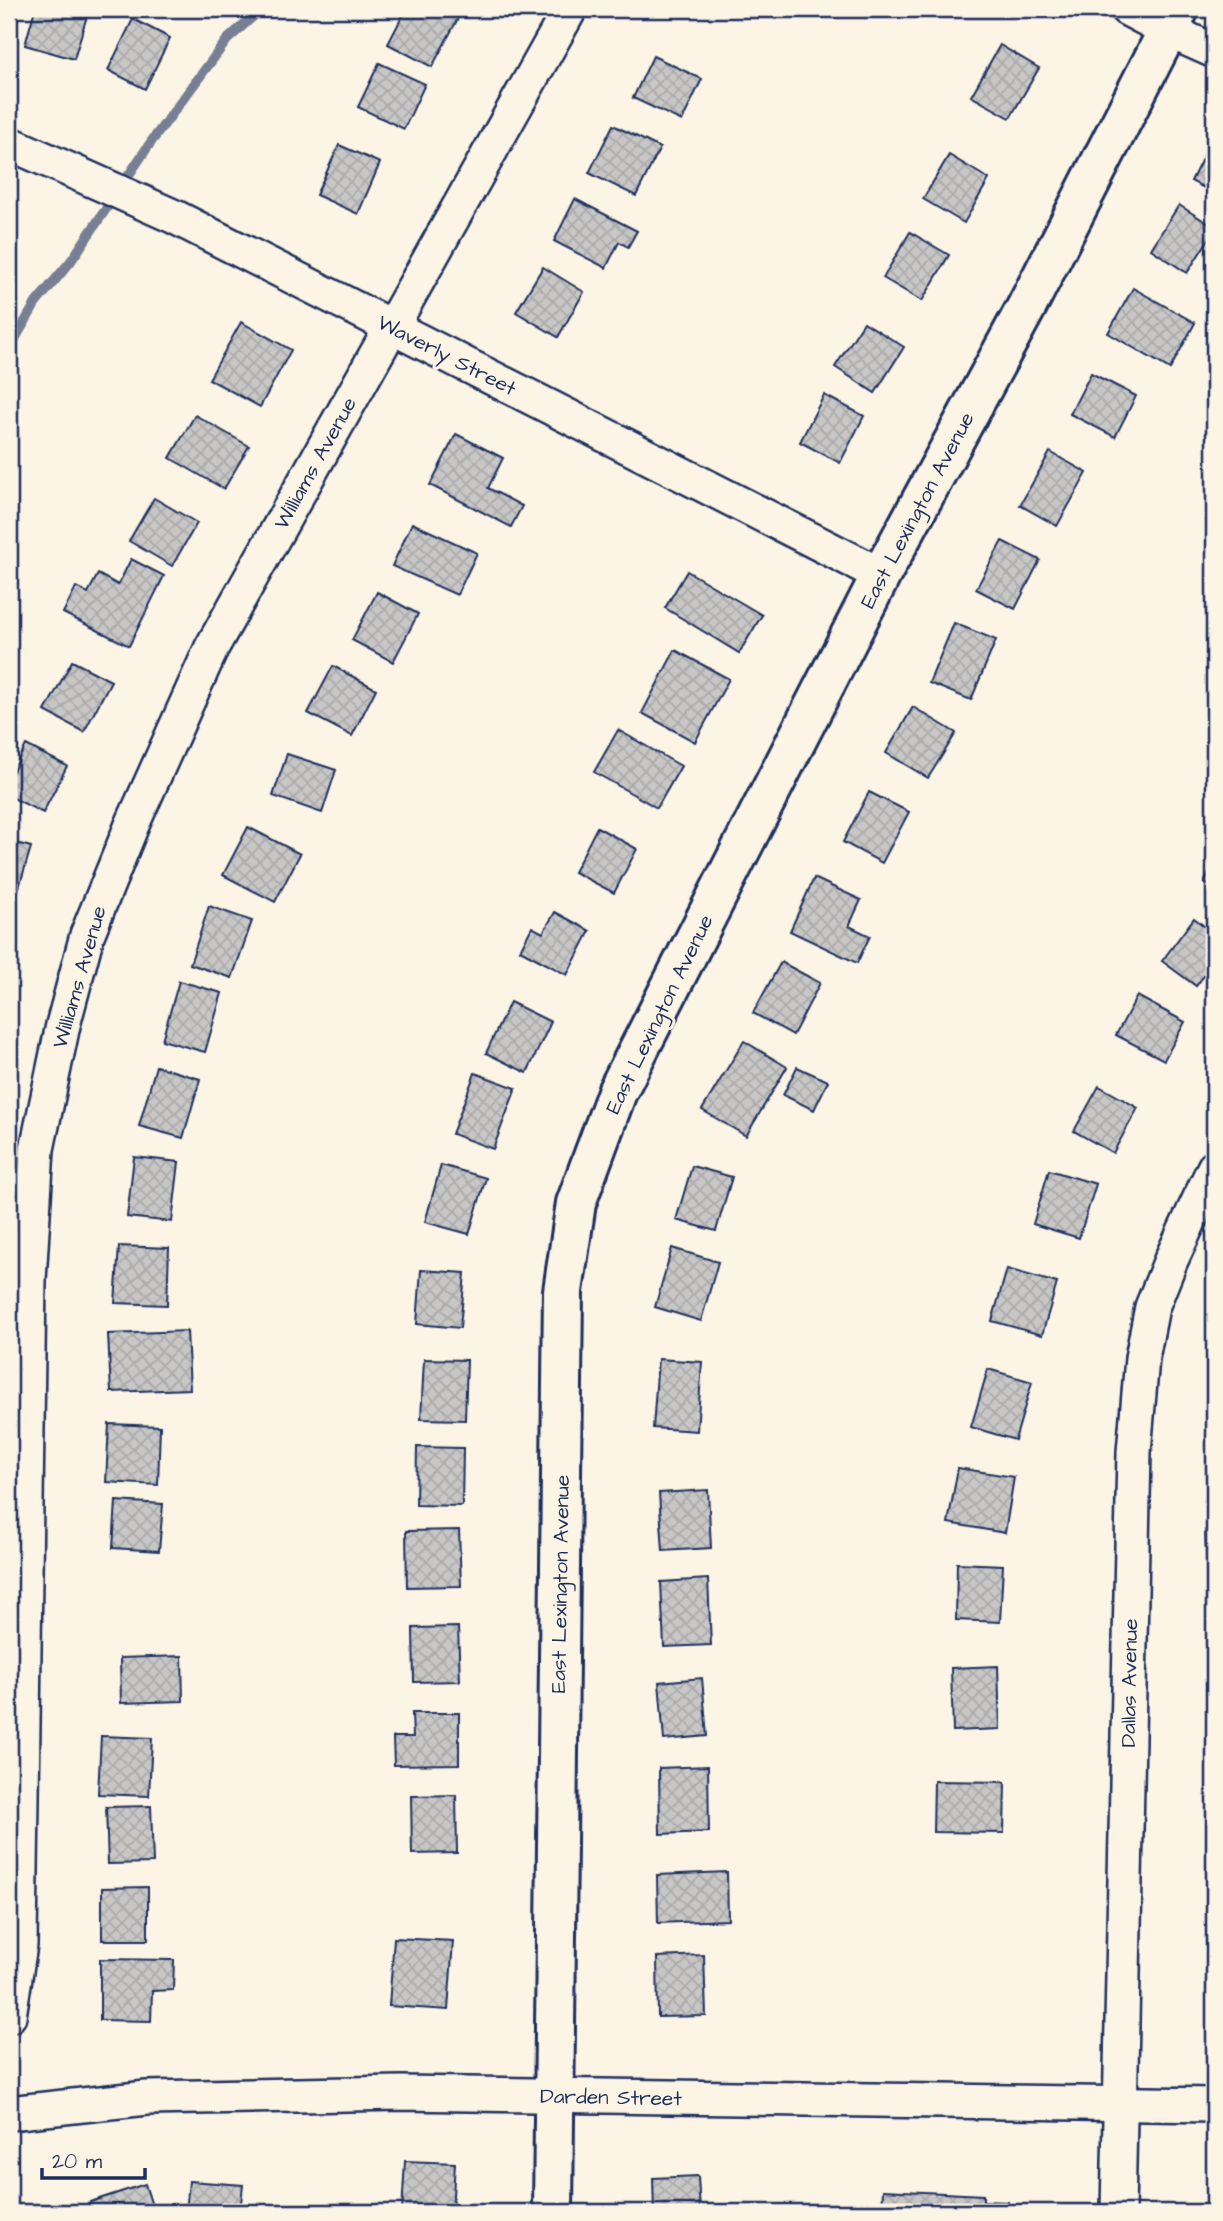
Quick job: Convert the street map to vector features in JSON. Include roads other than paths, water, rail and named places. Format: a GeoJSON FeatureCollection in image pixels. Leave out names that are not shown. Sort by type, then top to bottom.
{"type":"FeatureCollection","features":[{"type":"Feature","properties":{"kind":"main road","name":"East Lexington Avenue"},"geometry":{"type":"LineString","coordinates":[[553,2212],[563,1291],[576,1203],[617,1092],[881,575],[1027,306],[1174,20]]}},
{"type":"Feature","properties":{"kind":"street","name":"Williams Avenue"},"geometry":{"type":"LineString","coordinates":[[9,2016],[20,1945],[29,1280],[34,1188],[37,1149],[62,1025],[87,934],[132,825],[212,647],[570,9]]}},
{"type":"Feature","properties":{"kind":"street"},"geometry":{"type":"LineString","coordinates":[[1128,9],[1174,20],[1214,51]]}},
{"type":"Feature","properties":{"kind":"street","name":"Waverly Street"},"geometry":{"type":"LineString","coordinates":[[9,143],[175,217],[881,575]]}},
{"type":"Feature","properties":{"kind":"street","name":"Dallas Avenue"},"geometry":{"type":"LineString","coordinates":[[1118,2212],[1135,1452],[1142,1358],[1152,1307],[1214,1168]]}},
{"type":"Feature","properties":{"kind":"street","name":"Darden Street"},"geometry":{"type":"LineString","coordinates":[[9,2113],[147,2098],[401,2093],[1214,2105]]}},
{"type":"Feature","properties":{"kind":"waterway"},"geometry":{"type":"LineString","coordinates":[[9,349],[36,303],[71,261],[151,142],[227,40],[261,9]]}}]}
